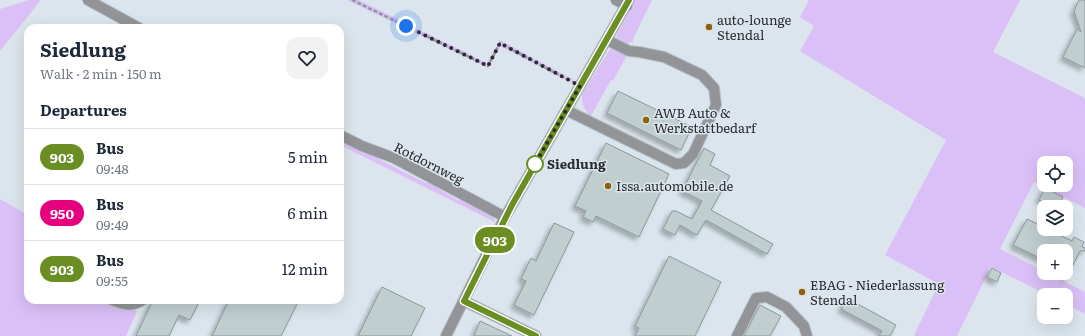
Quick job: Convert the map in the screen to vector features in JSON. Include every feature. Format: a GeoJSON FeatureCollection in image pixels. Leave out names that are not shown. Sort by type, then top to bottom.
{"type":"FeatureCollection","features":[{"type":"Feature","properties":{"kind":"street"},"geometry":{"type":"LineString","coordinates":[[88,0],[132,24]]}},
{"type":"Feature","properties":{"kind":"street"},"geometry":{"type":"LineString","coordinates":[[446,336],[506,217],[628,3],[616,0]]}},
{"type":"Feature","properties":{"kind":"street"},"geometry":{"type":"LineString","coordinates":[[566,110],[676,164],[684,163],[693,154],[716,105],[714,88],[702,75],[664,57],[629,51],[607,40]]}},
{"type":"Feature","properties":{"kind":"street","name":"Rotdornweg"},"geometry":{"type":"LineString","coordinates":[[344,137],[362,146],[394,158],[506,217]]}},
{"type":"Feature","properties":{"kind":"street"},"geometry":{"type":"LineString","coordinates":[[737,336],[756,298],[767,297],[786,307],[804,326],[806,336]]}},
{"type":"Feature","properties":{"kind":"street"},"geometry":{"type":"LineString","coordinates":[[464,301],[536,336]]}},
{"type":"Feature","properties":{"kind":"street"},"geometry":{"type":"LineString","coordinates":[[123,304],[128,306],[138,304]]}},
{"type":"Feature","properties":{"kind":"path"},"geometry":{"type":"LineString","coordinates":[[352,0],[488,66],[500,43],[580,86]]}},
{"type":"Feature","properties":{"kind":"shaded area"},"geometry":{"type":"Polygon","coordinates":[[[29,0],[41,0],[0,51],[0,9],[29,0]]]}},
{"type":"Feature","properties":{"kind":"shaded area"},"geometry":{"type":"Polygon","coordinates":[[[347,0],[359,0],[487,63],[500,40],[574,80],[572,83],[500,46],[488,68],[347,0]]]}},
{"type":"Feature","properties":{"kind":"shaded area"},"geometry":{"type":"Polygon","coordinates":[[[635,0],[652,0],[633,39],[633,43],[630,42],[628,45],[619,41],[616,36],[635,0]]]}},
{"type":"Feature","properties":{"kind":"shaded area"},"geometry":{"type":"Polygon","coordinates":[[[809,0],[1020,0],[993,52],[1085,98],[1085,208],[1073,202],[1073,200],[1069,200],[1054,192],[1073,192],[1073,156],[1037,156],[1037,184],[1034,182],[1000,249],[1037,268],[1037,280],[1061,280],[1085,292],[1085,314],[1073,308],[1073,288],[1037,288],[1037,290],[991,267],[957,336],[914,335],[939,284],[885,255],[946,140],[800,51],[814,26],[800,17],[809,0]]]}},
{"type":"Feature","properties":{"kind":"shaded area"},"geometry":{"type":"Polygon","coordinates":[[[610,49],[615,49],[627,55],[591,116],[586,111],[582,100],[582,94],[610,49]]]}},
{"type":"Feature","properties":{"kind":"shaded area"},"geometry":{"type":"Polygon","coordinates":[[[344,143],[366,154],[371,152],[378,155],[380,160],[426,183],[431,182],[435,184],[439,189],[458,200],[464,198],[472,202],[478,208],[493,216],[495,222],[344,147],[344,143]]]}},
{"type":"Feature","properties":{"kind":"shaded area"},"geometry":{"type":"Polygon","coordinates":[[[0,199],[24,213],[24,304],[114,304],[126,309],[133,309],[137,311],[126,336],[0,336],[0,199]]]}},
{"type":"Feature","properties":{"kind":"building"},"geometry":{"type":"Polygon","coordinates":[[[1079,0],[1085,0],[1085,68],[1063,57],[1077,29],[1081,32],[1074,11],[1079,0]]]}},
{"type":"Feature","properties":{"kind":"building"},"geometry":{"type":"Polygon","coordinates":[[[618,91],[692,127],[681,150],[607,113],[618,91]]]}},
{"type":"Feature","properties":{"kind":"building"},"geometry":{"type":"Polygon","coordinates":[[[606,143],[669,174],[639,237],[596,216],[593,222],[583,217],[586,211],[575,206],[606,143]]]}},
{"type":"Feature","properties":{"kind":"building"},"geometry":{"type":"Polygon","coordinates":[[[704,148],[715,154],[710,165],[730,176],[711,210],[773,244],[767,254],[706,220],[697,235],[680,225],[675,235],[663,229],[672,211],[676,211],[692,219],[702,201],[682,191],[704,148]]]}},
{"type":"Feature","properties":{"kind":"building"},"geometry":{"type":"Polygon","coordinates":[[[1043,192],[1053,192],[1063,197],[1062,200],[1039,200],[1043,192]]]}},
{"type":"Feature","properties":{"kind":"building"},"geometry":{"type":"Polygon","coordinates":[[[1027,219],[1037,224],[1037,236],[1062,236],[1072,241],[1074,237],[1084,242],[1082,247],[1085,248],[1085,251],[1080,251],[1073,265],[1073,244],[1037,244],[1037,257],[1013,245],[1027,219]]]}},
{"type":"Feature","properties":{"kind":"building"},"geometry":{"type":"Polygon","coordinates":[[[554,223],[574,232],[534,315],[514,305],[526,281],[521,279],[531,258],[536,261],[554,223]]]}},
{"type":"Feature","properties":{"kind":"building"},"geometry":{"type":"Polygon","coordinates":[[[669,256],[721,282],[695,336],[635,336],[639,328],[635,326],[669,256]]]}},
{"type":"Feature","properties":{"kind":"building"},"geometry":{"type":"Polygon","coordinates":[[[992,268],[1001,273],[997,282],[987,277],[992,268]]]}},
{"type":"Feature","properties":{"kind":"building"},"geometry":{"type":"Polygon","coordinates":[[[382,287],[425,308],[411,336],[358,336],[382,287]]]}},
{"type":"Feature","properties":{"kind":"building"},"geometry":{"type":"Polygon","coordinates":[[[847,298],[896,325],[890,336],[879,336],[882,331],[841,309],[847,298]]]}},
{"type":"Feature","properties":{"kind":"building"},"geometry":{"type":"Polygon","coordinates":[[[151,304],[198,304],[190,320],[179,315],[169,336],[136,336],[151,304]]]}},
{"type":"Feature","properties":{"kind":"building"},"geometry":{"type":"Polygon","coordinates":[[[227,304],[297,304],[281,336],[212,336],[227,304]]]}},
{"type":"Feature","properties":{"kind":"building"},"geometry":{"type":"Polygon","coordinates":[[[760,305],[781,316],[770,336],[744,336],[760,305]]]}},
{"type":"Feature","properties":{"kind":"building"},"geometry":{"type":"Polygon","coordinates":[[[480,321],[512,336],[474,336],[480,321]]]}},
{"type":"Feature","properties":{"kind":"bus line","name":"903"},"geometry":{"type":"LineString","coordinates":[[536,336],[464,301],[512,205],[629,0]]}},
{"type":"Feature","properties":{"kind":"place","name":"auto-lounge Stendal"},"geometry":{"type":"Point","coordinates":[709,27]}},
{"type":"Feature","properties":{"kind":"place","name":"AWB Auto & Werkstattbedarf"},"geometry":{"type":"Point","coordinates":[646,120]}},
{"type":"Feature","properties":{"kind":"place","name":"Siedlung"},"geometry":{"type":"Point","coordinates":[535,164]}},
{"type":"Feature","properties":{"kind":"place","name":"Issa.automobile.de"},"geometry":{"type":"Point","coordinates":[608,186]}},
{"type":"Feature","properties":{"kind":"place","name":"EBAG - Niederlassung Stendal"},"geometry":{"type":"Point","coordinates":[802,292]}},
{"type":"Feature","properties":{"kind":"route"},"geometry":{"type":"LineString","coordinates":[[406,26],[488,66],[500,43],[580,86],[535,164]]}}]}
